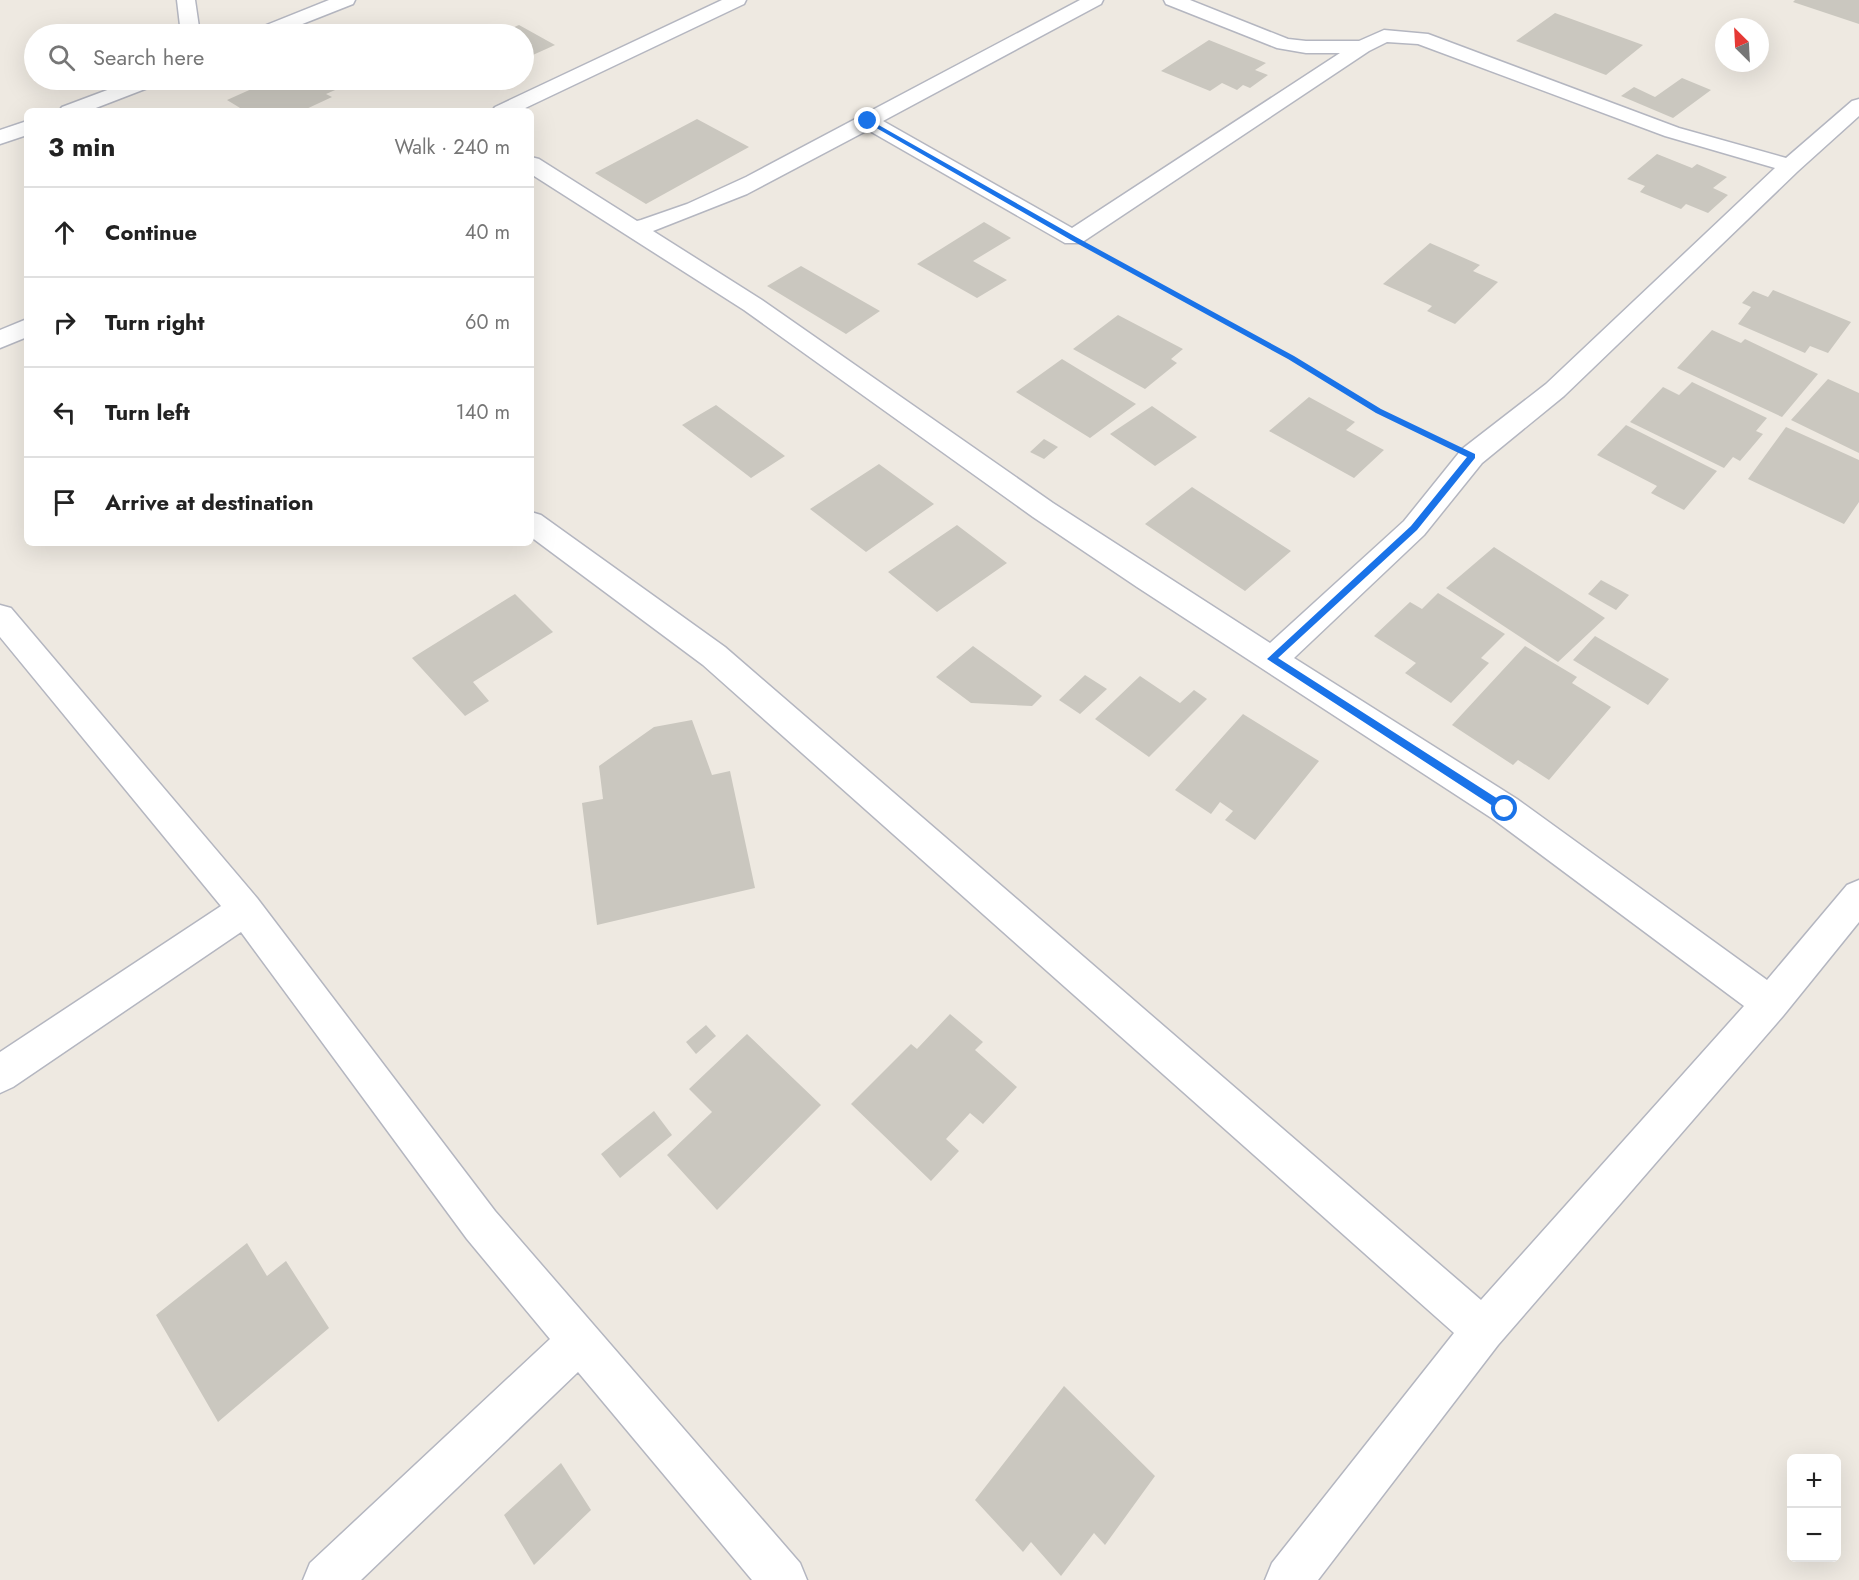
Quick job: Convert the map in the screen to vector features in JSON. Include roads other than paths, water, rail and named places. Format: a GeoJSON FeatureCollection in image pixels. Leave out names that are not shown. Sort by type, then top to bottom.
{"type":"FeatureCollection","features":[{"type":"Feature","properties":{"kind":"street"},"geometry":{"type":"LineString","coordinates":[[186,0],[190,24]]}},
{"type":"Feature","properties":{"kind":"street"},"geometry":{"type":"LineString","coordinates":[[286,24],[346,0]]}},
{"type":"Feature","properties":{"kind":"street"},"geometry":{"type":"LineString","coordinates":[[508,108],[737,0]]}},
{"type":"Feature","properties":{"kind":"street"},"geometry":{"type":"LineString","coordinates":[[633,230],[709,204],[1094,0]]}},
{"type":"Feature","properties":{"kind":"street"},"geometry":{"type":"LineString","coordinates":[[1173,0],[1284,44],[1306,47],[1362,47]]}},
{"type":"Feature","properties":{"kind":"street"},"geometry":{"type":"LineString","coordinates":[[868,121],[1073,238],[1362,47],[1384,36],[1421,38],[1672,132],[1790,166]]}},
{"type":"Feature","properties":{"kind":"street"},"geometry":{"type":"LineString","coordinates":[[77,108],[124,90]]}},
{"type":"Feature","properties":{"kind":"street"},"geometry":{"type":"LineString","coordinates":[[1272,659],[1414,528],[1472,456],[1555,390],[1790,166],[1859,105]]}},
{"type":"Feature","properties":{"kind":"street"},"geometry":{"type":"LineString","coordinates":[[0,138],[24,128]]}},
{"type":"Feature","properties":{"kind":"street"},"geometry":{"type":"LineString","coordinates":[[534,166],[753,305],[1043,510],[1505,809],[1770,1004]]}},
{"type":"Feature","properties":{"kind":"street"},"geometry":{"type":"LineString","coordinates":[[0,340],[24,328]]}},
{"type":"Feature","properties":{"kind":"street"},"geometry":{"type":"LineString","coordinates":[[534,524],[714,656],[1483,1330]]}},
{"type":"Feature","properties":{"kind":"street"},"geometry":{"type":"LineString","coordinates":[[0,616],[244,909],[481,1225],[783,1580]]}},
{"type":"Feature","properties":{"kind":"street"},"geometry":{"type":"LineString","coordinates":[[1289,1580],[1483,1330],[1770,1004],[1859,896]]}},
{"type":"Feature","properties":{"kind":"street"},"geometry":{"type":"LineString","coordinates":[[0,1074],[244,909]]}},
{"type":"Feature","properties":{"kind":"street"},"geometry":{"type":"LineString","coordinates":[[327,1580],[579,1341]]}}]}
